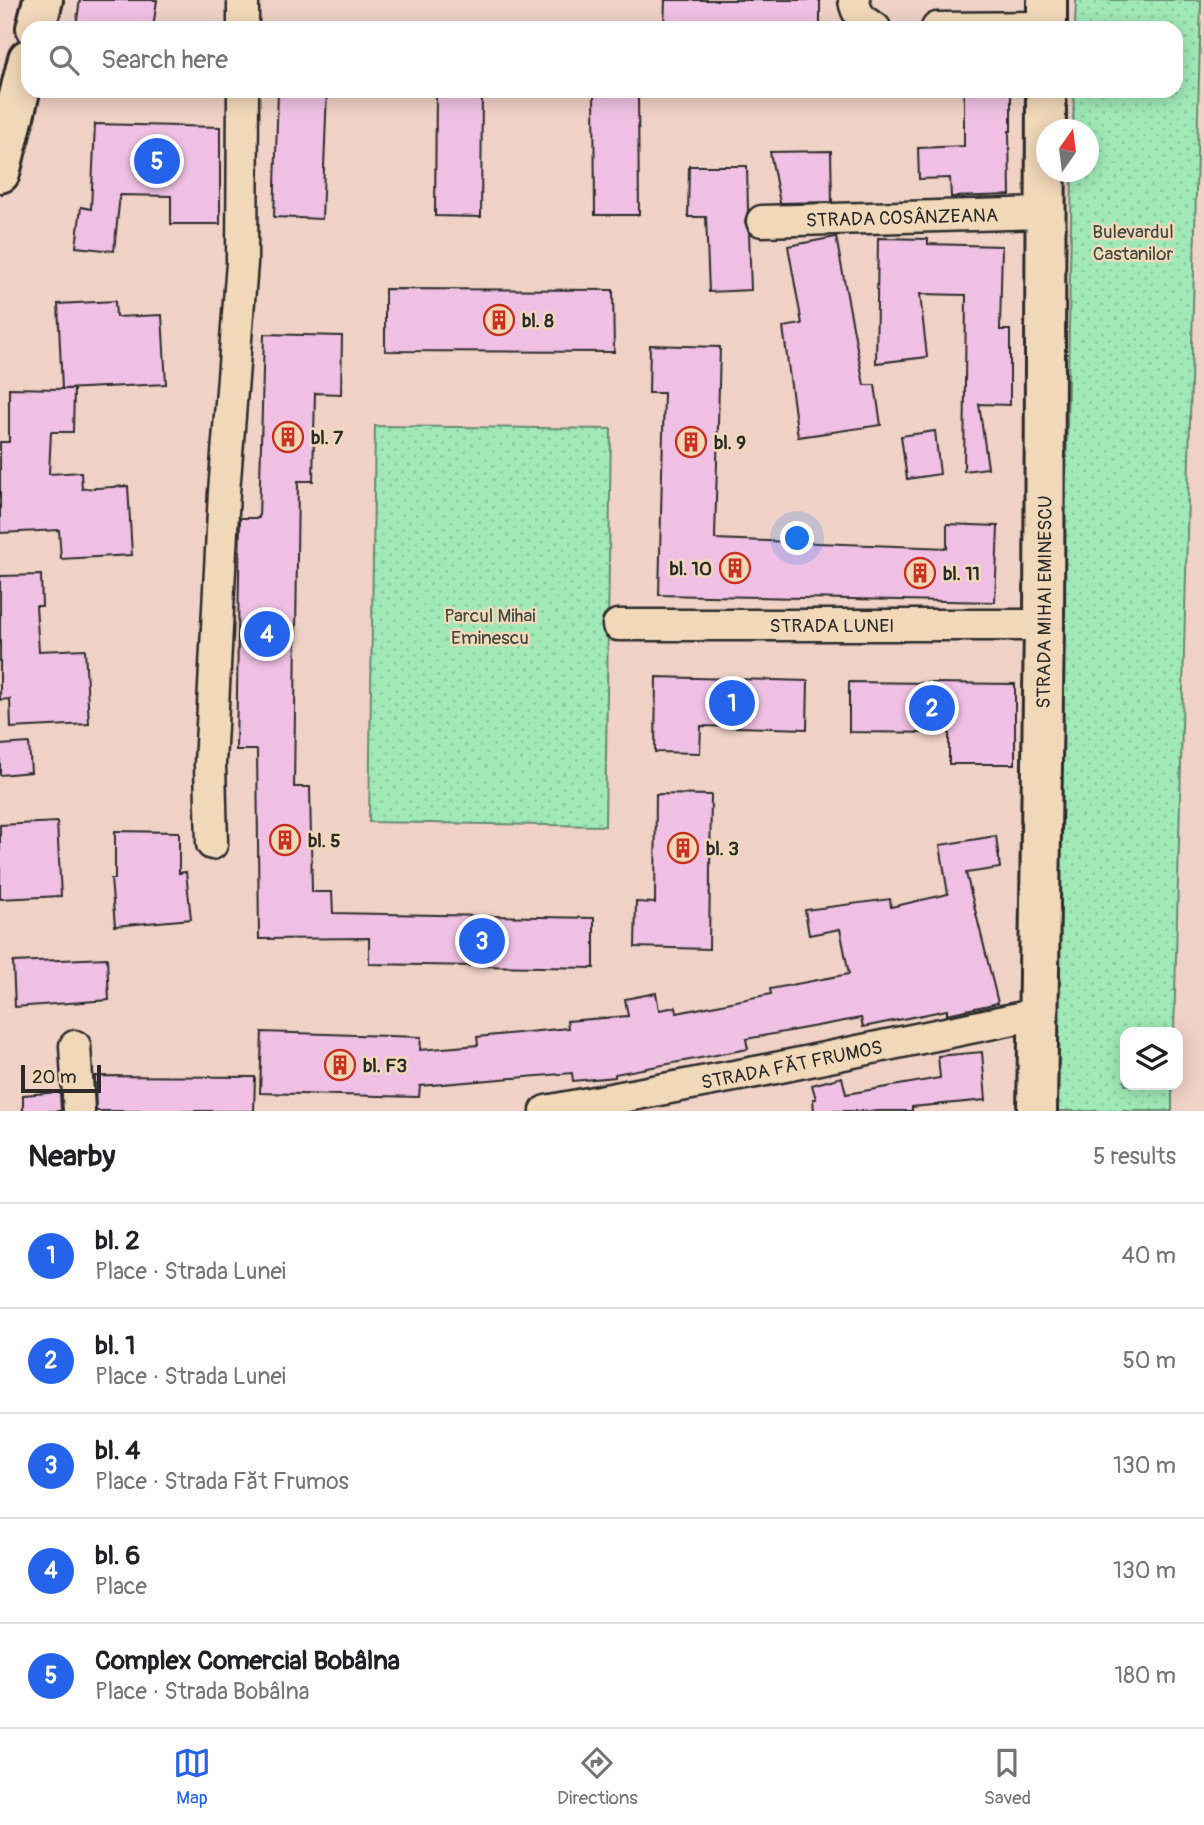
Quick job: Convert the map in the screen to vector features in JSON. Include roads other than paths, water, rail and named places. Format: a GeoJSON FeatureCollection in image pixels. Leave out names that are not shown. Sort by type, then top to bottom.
{"type":"FeatureCollection","features":[{"type":"Feature","properties":{"kind":"street"},"geometry":{"type":"LineString","coordinates":[[38,21],[43,0]]}},
{"type":"Feature","properties":{"kind":"street"},"geometry":{"type":"LineString","coordinates":[[243,0],[243,21]]}},
{"type":"Feature","properties":{"kind":"street"},"geometry":{"type":"LineString","coordinates":[[855,0],[856,10],[864,21]]}},
{"type":"Feature","properties":{"kind":"street"},"geometry":{"type":"LineString","coordinates":[[1014,21],[1047,18]]}},
{"type":"Feature","properties":{"kind":"street"},"geometry":{"type":"LineString","coordinates":[[0,173],[21,88]]}},
{"type":"Feature","properties":{"kind":"street"},"geometry":{"type":"LineString","coordinates":[[212,844],[211,764],[220,573],[242,262],[243,98]]}},
{"type":"Feature","properties":{"kind":"street","name":"STRADA MIHAI EMINESCU"},"geometry":{"type":"LineString","coordinates":[[1037,1111],[1044,625],[1046,98]]}},
{"type":"Feature","properties":{"kind":"street","name":"STRADA COSÂNZEANA"},"geometry":{"type":"LineString","coordinates":[[762,221],[1044,213]]}},
{"type":"Feature","properties":{"kind":"street","name":"STRADA LUNEI"},"geometry":{"type":"LineString","coordinates":[[618,625],[1044,625]]}},
{"type":"Feature","properties":{"kind":"street","name":"STRADA FĂT FRUMOS"},"geometry":{"type":"LineString","coordinates":[[546,1111],[761,1071],[1038,1014]]}},
{"type":"Feature","properties":{"kind":"street"},"geometry":{"type":"LineString","coordinates":[[75,1046],[79,1111]]}},
{"type":"Feature","properties":{"kind":"place","name":"Complex Comercial Bobâlna"},"geometry":{"type":"Point","coordinates":[157,161]}},
{"type":"Feature","properties":{"kind":"place","name":"bl. 8"},"geometry":{"type":"Point","coordinates":[499,320]}},
{"type":"Feature","properties":{"kind":"place","name":"bl. 7"},"geometry":{"type":"Point","coordinates":[288,437]}},
{"type":"Feature","properties":{"kind":"place","name":"bl. 9"},"geometry":{"type":"Point","coordinates":[691,442]}},
{"type":"Feature","properties":{"kind":"place","name":"bl. 10"},"geometry":{"type":"Point","coordinates":[735,568]}},
{"type":"Feature","properties":{"kind":"place","name":"bl. 11"},"geometry":{"type":"Point","coordinates":[920,573]}},
{"type":"Feature","properties":{"kind":"place","name":"bl. 6"},"geometry":{"type":"Point","coordinates":[267,634]}},
{"type":"Feature","properties":{"kind":"place","name":"bl. 2"},"geometry":{"type":"Point","coordinates":[732,703]}},
{"type":"Feature","properties":{"kind":"place","name":"bl. 1"},"geometry":{"type":"Point","coordinates":[932,708]}},
{"type":"Feature","properties":{"kind":"place","name":"bl. 5"},"geometry":{"type":"Point","coordinates":[285,840]}},
{"type":"Feature","properties":{"kind":"place","name":"bl. 3"},"geometry":{"type":"Point","coordinates":[683,848]}},
{"type":"Feature","properties":{"kind":"place","name":"bl. 4"},"geometry":{"type":"Point","coordinates":[482,941]}},
{"type":"Feature","properties":{"kind":"place","name":"bl. F3"},"geometry":{"type":"Point","coordinates":[340,1065]}},
{"type":"Feature","properties":{"kind":"park label","name":"Bulevardul Castanilor"},"geometry":{"type":"Point","coordinates":[1133,242]}},
{"type":"Feature","properties":{"kind":"park label","name":"Parcul Mihai Eminescu"},"geometry":{"type":"Point","coordinates":[490,626]}}]}
